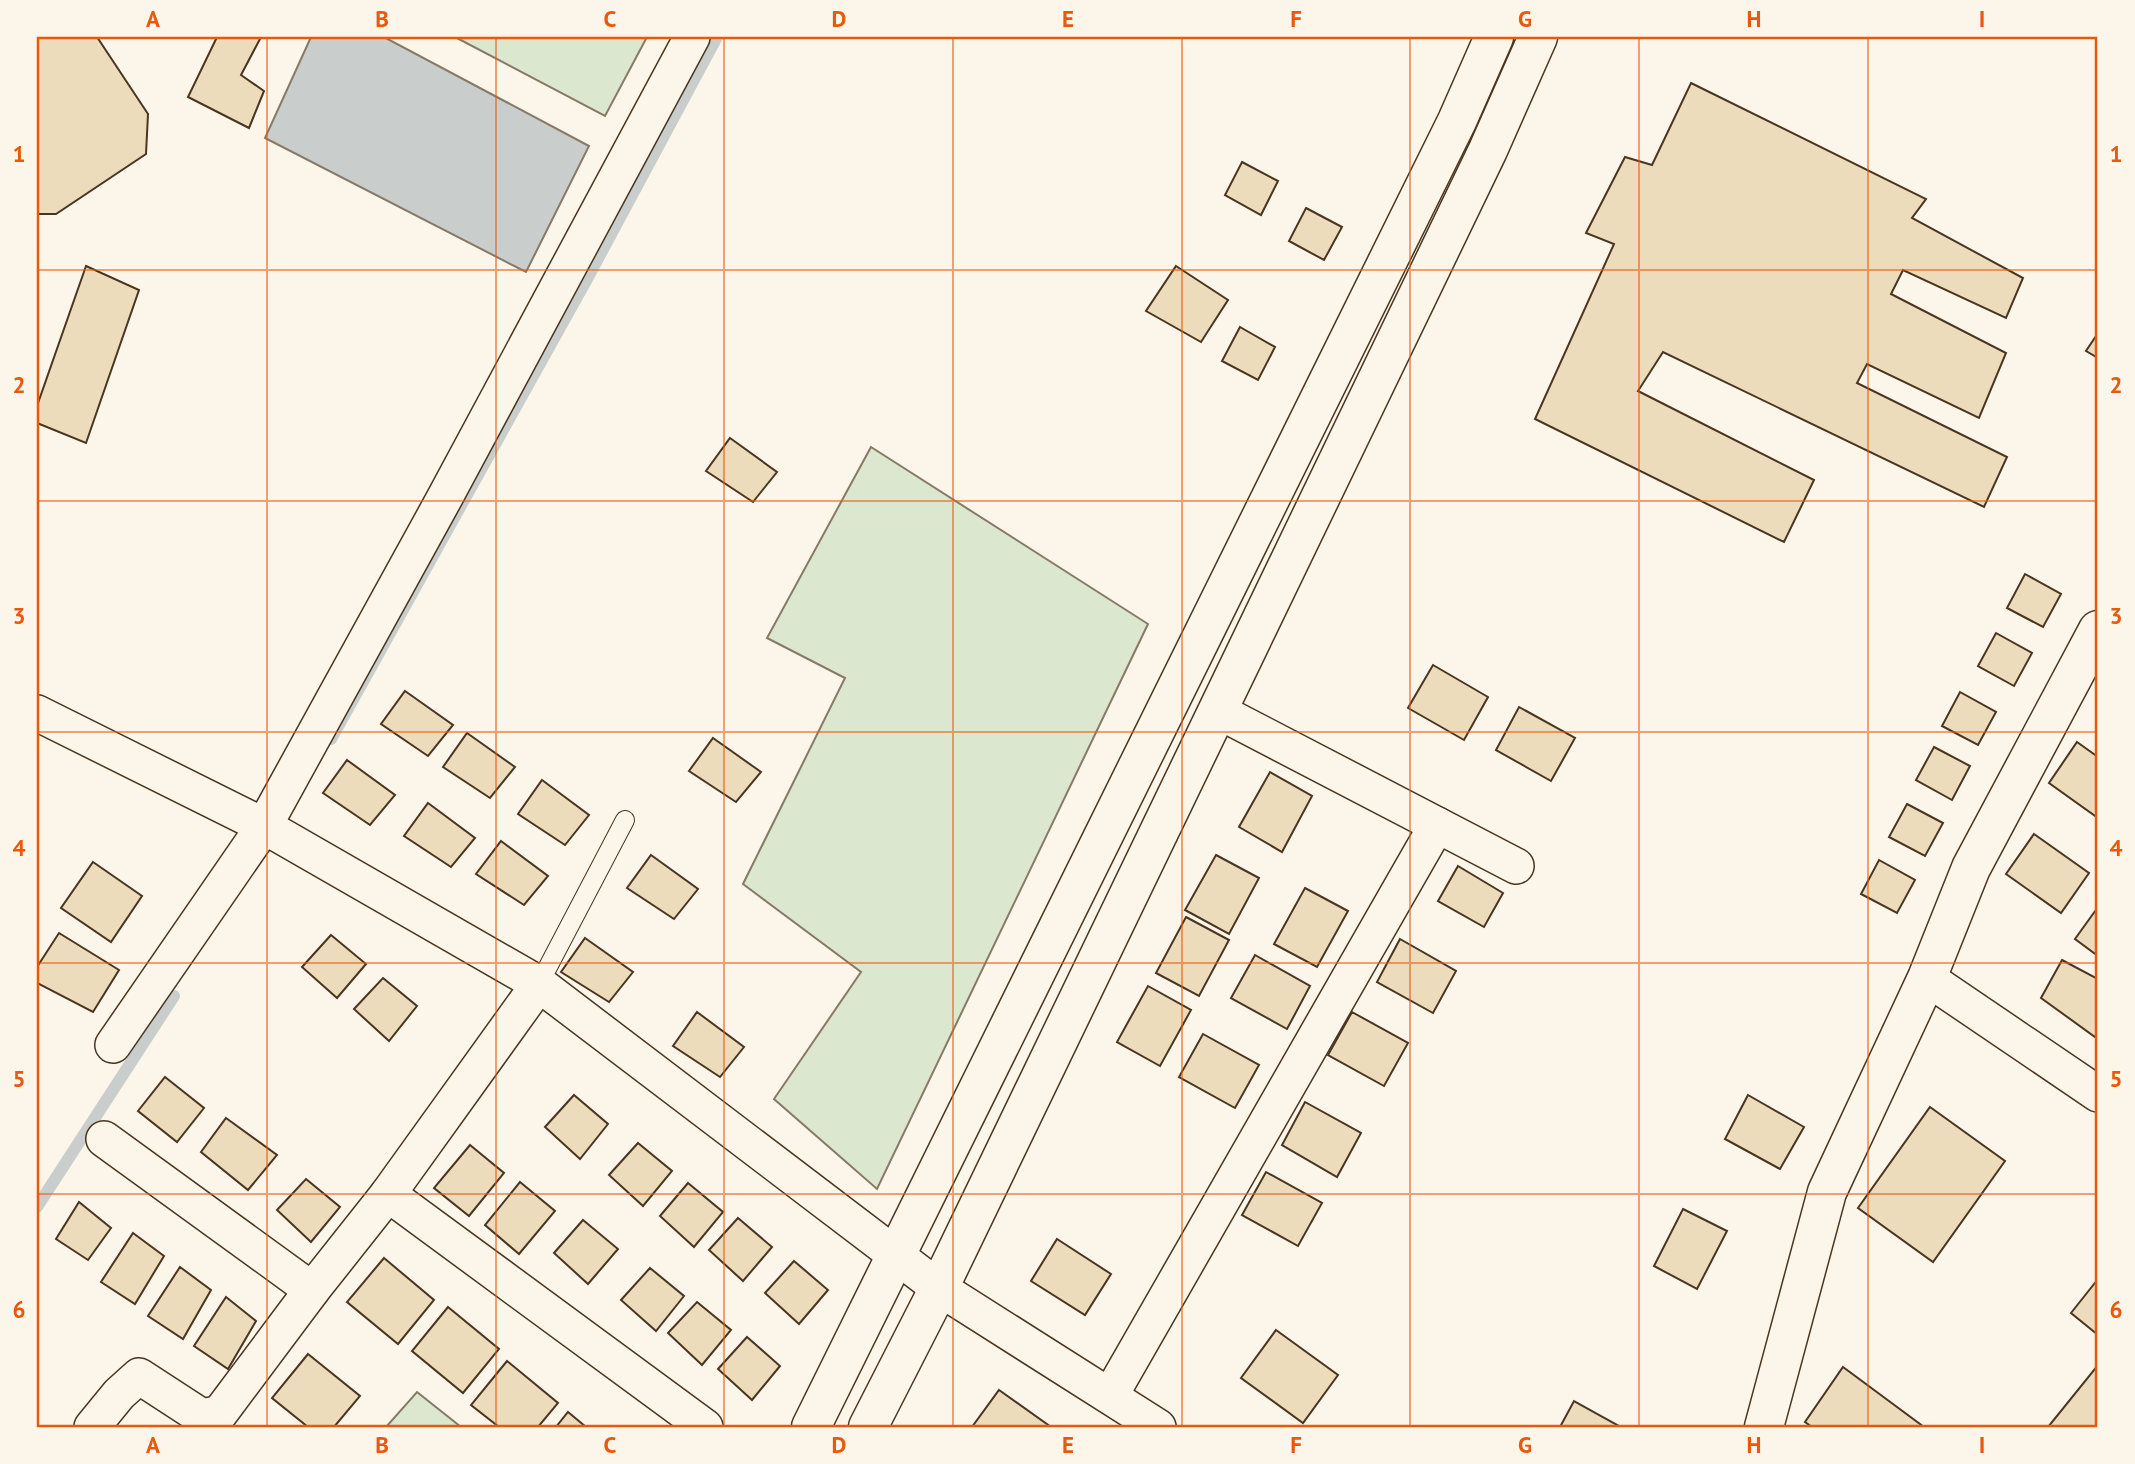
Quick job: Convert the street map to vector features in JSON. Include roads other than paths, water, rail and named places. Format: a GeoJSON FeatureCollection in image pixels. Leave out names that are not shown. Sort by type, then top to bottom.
{"type":"FeatureCollection","features":[{"type":"Feature","properties":{"kind":"street"},"geometry":{"type":"LineString","coordinates":[[113,1045],[264,826],[692,37]]}},
{"type":"Feature","properties":{"kind":"street"},"geometry":{"type":"LineString","coordinates":[[811,1427],[1457,121],[1494,37]]}},
{"type":"Feature","properties":{"kind":"street"},"geometry":{"type":"LineString","coordinates":[[867,1427],[939,1288],[1488,150],[1538,37]]}},
{"type":"Feature","properties":{"kind":"street"},"geometry":{"type":"LineString","coordinates":[[1764,1427],[1827,1192],[1927,978],[1971,868],[2098,630]]}},
{"type":"Feature","properties":{"kind":"street"},"geometry":{"type":"LineString","coordinates":[[1217,711],[1516,866]]}},
{"type":"Feature","properties":{"kind":"street"},"geometry":{"type":"LineString","coordinates":[[37,713],[264,826],[539,984],[939,1288],[1158,1427]]}},
{"type":"Feature","properties":{"kind":"street"},"geometry":{"type":"LineString","coordinates":[[1110,1396],[1437,825]]}},
{"type":"Feature","properties":{"kind":"street"},"geometry":{"type":"LineString","coordinates":[[1927,978],[2098,1094]]}},
{"type":"Feature","properties":{"kind":"street"},"geometry":{"type":"LineString","coordinates":[[92,1427],[139,1376],[202,1417],[220,1413],[388,1194],[539,984]]}},
{"type":"Feature","properties":{"kind":"street"},"geometry":{"type":"LineString","coordinates":[[104,1139],[312,1290]]}},
{"type":"Feature","properties":{"kind":"street"},"geometry":{"type":"LineString","coordinates":[[388,1194],[705,1427]]}},
{"type":"Feature","properties":{"kind":"lane"},"geometry":{"type":"LineString","coordinates":[[539,984],[625,820]]}},
{"type":"Feature","properties":{"kind":"waterway"},"geometry":{"type":"LineString","coordinates":[[331,739],[587,279],[717,37]]}},
{"type":"Feature","properties":{"kind":"waterway"},"geometry":{"type":"LineString","coordinates":[[37,1207],[174,996]]}}]}
